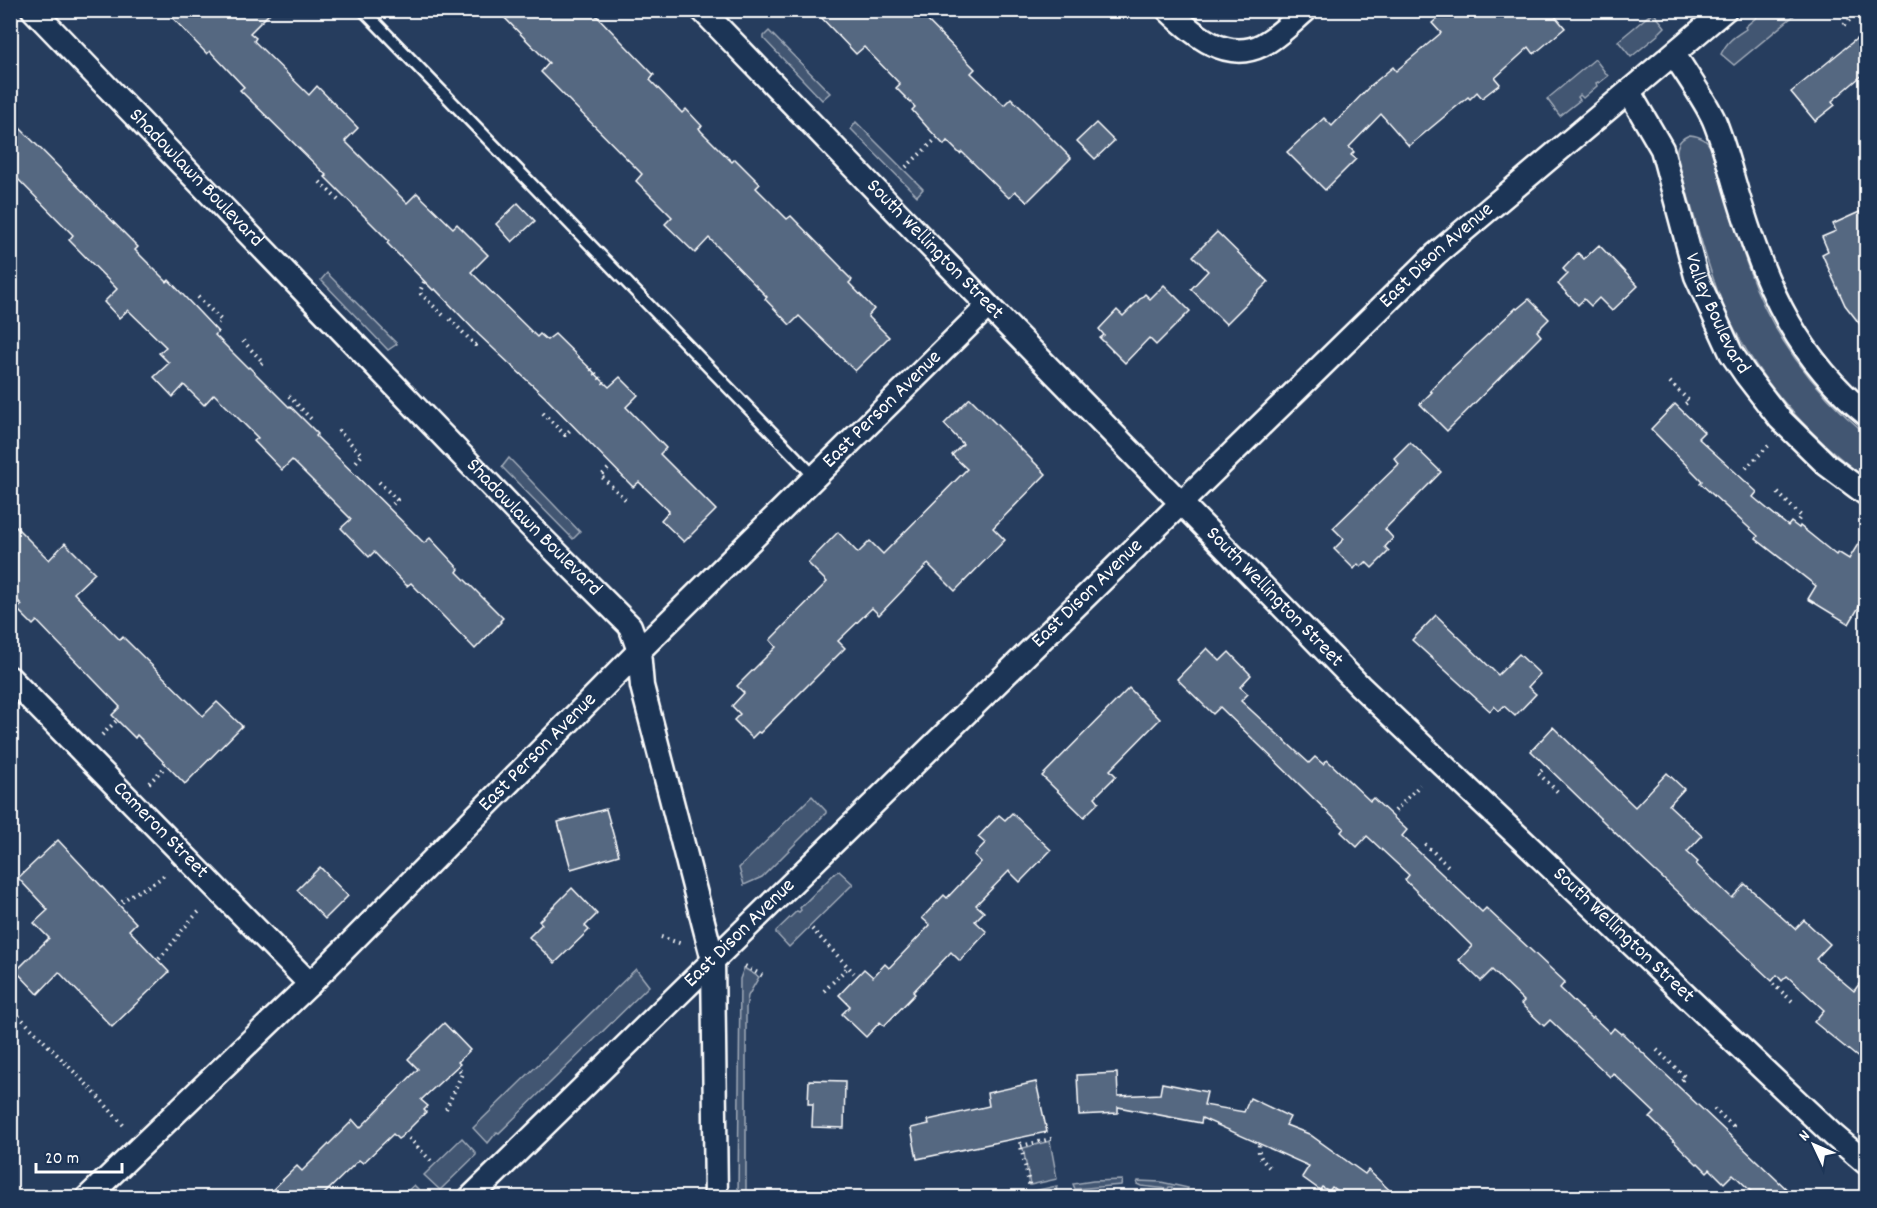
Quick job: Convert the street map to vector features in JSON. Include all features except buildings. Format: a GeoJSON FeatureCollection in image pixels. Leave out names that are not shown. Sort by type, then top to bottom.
{"type":"FeatureCollection","features":[{"type":"Feature","properties":{"kind":"street","name":"Shadowlawn Boulevard"},"geometry":{"type":"LineString","coordinates":[[33,10],[527,523],[630,626],[639,651],[642,686],[713,960],[716,1197]]}},
{"type":"Feature","properties":{"kind":"street","name":"South Wellington Street"},"geometry":{"type":"LineString","coordinates":[[702,10],[1352,678],[1784,1089],[1866,1163]]}},
{"type":"Feature","properties":{"kind":"street"},"geometry":{"type":"LineString","coordinates":[[1168,10],[1205,42],[1228,51],[1247,50],[1262,45],[1306,10]]}},
{"type":"Feature","properties":{"kind":"street","name":"East Dison Avenue"},"geometry":{"type":"LineString","coordinates":[[470,1197],[1436,254],[1725,10]]}},
{"type":"Feature","properties":{"kind":"street"},"geometry":{"type":"LineString","coordinates":[[1674,54],[1714,119],[1744,215],[1774,294],[1799,341],[1834,386],[1866,414]]}},
{"type":"Feature","properties":{"kind":"street","name":"Valley Boulevard"},"geometry":{"type":"LineString","coordinates":[[1629,92],[1662,148],[1696,276],[1731,353],[1751,383],[1780,419],[1827,465],[1866,494]]}},
{"type":"Feature","properties":{"kind":"street","name":"East Person Avenue"},"geometry":{"type":"LineString","coordinates":[[87,1197],[310,984],[639,651],[988,306]]}},
{"type":"Feature","properties":{"kind":"street","name":"Cameron Street"},"geometry":{"type":"LineString","coordinates":[[10,678],[310,984]]}},
{"type":"Feature","properties":{"kind":"lane"},"geometry":{"type":"LineString","coordinates":[[363,10],[815,477]]}},
{"type":"Feature","properties":{"kind":"path"},"geometry":{"type":"LineString","coordinates":[[1844,25],[1861,10]]}},
{"type":"Feature","properties":{"kind":"path"},"geometry":{"type":"LineString","coordinates":[[906,167],[935,140]]}},
{"type":"Feature","properties":{"kind":"path"},"geometry":{"type":"LineString","coordinates":[[320,182],[341,203]]}},
{"type":"Feature","properties":{"kind":"path"},"geometry":{"type":"LineString","coordinates":[[424,282],[421,294],[443,315]]}},
{"type":"Feature","properties":{"kind":"path"},"geometry":{"type":"LineString","coordinates":[[198,297],[221,320],[218,323]]}},
{"type":"Feature","properties":{"kind":"path"},"geometry":{"type":"LineString","coordinates":[[450,319],[475,345],[478,342]]}},
{"type":"Feature","properties":{"kind":"path"},"geometry":{"type":"LineString","coordinates":[[243,341],[263,362],[259,365]]}},
{"type":"Feature","properties":{"kind":"path"},"geometry":{"type":"LineString","coordinates":[[591,369],[606,385]]}},
{"type":"Feature","properties":{"kind":"path"},"geometry":{"type":"LineString","coordinates":[[1670,382],[1689,400],[1685,404]]}},
{"type":"Feature","properties":{"kind":"path"},"geometry":{"type":"LineString","coordinates":[[289,396],[313,421]]}},
{"type":"Feature","properties":{"kind":"path"},"geometry":{"type":"LineString","coordinates":[[543,413],[565,435],[571,429]]}},
{"type":"Feature","properties":{"kind":"path"},"geometry":{"type":"LineString","coordinates":[[338,430],[362,455],[355,463]]}},
{"type":"Feature","properties":{"kind":"path"},"geometry":{"type":"LineString","coordinates":[[1746,468],[1775,439]]}},
{"type":"Feature","properties":{"kind":"path"},"geometry":{"type":"LineString","coordinates":[[608,469],[602,476],[627,501]]}},
{"type":"Feature","properties":{"kind":"path"},"geometry":{"type":"LineString","coordinates":[[379,482],[397,500],[393,504]]}},
{"type":"Feature","properties":{"kind":"path"},"geometry":{"type":"LineString","coordinates":[[1778,493],[1801,516],[1797,522]]}},
{"type":"Feature","properties":{"kind":"path"},"geometry":{"type":"LineString","coordinates":[[102,735],[116,721]]}},
{"type":"Feature","properties":{"kind":"path"},"geometry":{"type":"LineString","coordinates":[[149,783],[166,766]]}},
{"type":"Feature","properties":{"kind":"path"},"geometry":{"type":"LineString","coordinates":[[1542,770],[1538,773],[1560,794]]}},
{"type":"Feature","properties":{"kind":"path"},"geometry":{"type":"LineString","coordinates":[[1395,811],[1420,785]]}},
{"type":"Feature","properties":{"kind":"path"},"geometry":{"type":"LineString","coordinates":[[1425,844],[1448,866]]}},
{"type":"Feature","properties":{"kind":"path"},"geometry":{"type":"LineString","coordinates":[[122,902],[157,882],[170,869]]}},
{"type":"Feature","properties":{"kind":"path"},"geometry":{"type":"LineString","coordinates":[[159,959],[195,914]]}},
{"type":"Feature","properties":{"kind":"path"},"geometry":{"type":"LineString","coordinates":[[812,929],[854,973]]}},
{"type":"Feature","properties":{"kind":"path"},"geometry":{"type":"LineString","coordinates":[[661,937],[682,944]]}},
{"type":"Feature","properties":{"kind":"path"},"geometry":{"type":"LineString","coordinates":[[745,966],[765,977]]}},
{"type":"Feature","properties":{"kind":"path"},"geometry":{"type":"LineString","coordinates":[[824,991],[848,967]]}},
{"type":"Feature","properties":{"kind":"path"},"geometry":{"type":"LineString","coordinates":[[1773,984],[1793,1002]]}},
{"type":"Feature","properties":{"kind":"path"},"geometry":{"type":"LineString","coordinates":[[10,1007],[92,1090],[141,1145]]}},
{"type":"Feature","properties":{"kind":"path"},"geometry":{"type":"LineString","coordinates":[[1657,1050],[1684,1077],[1679,1083]]}},
{"type":"Feature","properties":{"kind":"path"},"geometry":{"type":"LineString","coordinates":[[446,1109],[462,1073],[458,1068]]}},
{"type":"Feature","properties":{"kind":"path"},"geometry":{"type":"LineString","coordinates":[[1714,1109],[1733,1126],[1730,1129]]}},
{"type":"Feature","properties":{"kind":"path"},"geometry":{"type":"LineString","coordinates":[[409,1138],[433,1163]]}},
{"type":"Feature","properties":{"kind":"path"},"geometry":{"type":"LineString","coordinates":[[1030,1188],[1020,1144],[1055,1138]]}},
{"type":"Feature","properties":{"kind":"path"},"geometry":{"type":"LineString","coordinates":[[1260,1145],[1259,1155],[1269,1167]]}},
{"type":"Feature","properties":{"kind":"shaded area"},"geometry":{"type":"Polygon","coordinates":[[[1765,10],[1795,11],[1797,13],[1734,65],[1721,54],[1732,39],[1765,10]]]}},
{"type":"Feature","properties":{"kind":"shaded area"},"geometry":{"type":"Polygon","coordinates":[[[1653,12],[1665,27],[1631,57],[1618,41],[1653,12]]]}},
{"type":"Feature","properties":{"kind":"shaded area"},"geometry":{"type":"Polygon","coordinates":[[[769,31],[830,93],[822,100],[764,39],[769,31]]]}},
{"type":"Feature","properties":{"kind":"shaded area"},"geometry":{"type":"Polygon","coordinates":[[[1595,59],[1608,76],[1596,83],[1597,86],[1583,98],[1580,95],[1578,97],[1580,100],[1560,116],[1547,99],[1595,59]]]}},
{"type":"Feature","properties":{"kind":"shaded area"},"geometry":{"type":"Polygon","coordinates":[[[856,122],[923,189],[917,196],[851,129],[856,122]]]}},
{"type":"Feature","properties":{"kind":"shaded area"},"geometry":{"type":"Polygon","coordinates":[[[1690,135],[1703,138],[1711,148],[1748,267],[1768,315],[1795,359],[1811,379],[1828,399],[1866,434],[1866,479],[1820,440],[1779,396],[1744,347],[1730,320],[1707,259],[1678,161],[1678,145],[1690,135]]]}},
{"type":"Feature","properties":{"kind":"shaded area"},"geometry":{"type":"Polygon","coordinates":[[[327,273],[397,344],[388,350],[321,280],[327,273]]]}},
{"type":"Feature","properties":{"kind":"shaded area"},"geometry":{"type":"Polygon","coordinates":[[[509,458],[580,532],[573,539],[502,467],[509,458]]]}},
{"type":"Feature","properties":{"kind":"shaded area"},"geometry":{"type":"Polygon","coordinates":[[[812,796],[826,813],[762,877],[744,885],[739,868],[812,796]]]}},
{"type":"Feature","properties":{"kind":"shaded area"},"geometry":{"type":"Polygon","coordinates":[[[839,871],[853,884],[789,947],[776,931],[797,911],[799,912],[800,908],[839,871]]]}},
{"type":"Feature","properties":{"kind":"shaded area"},"geometry":{"type":"Polygon","coordinates":[[[744,968],[759,977],[748,996],[746,1008],[746,1197],[738,1198],[740,979],[744,968]]]}},
{"type":"Feature","properties":{"kind":"shaded area"},"geometry":{"type":"Polygon","coordinates":[[[636,969],[649,986],[499,1133],[497,1132],[488,1143],[486,1142],[473,1128],[636,969]]]}},
{"type":"Feature","properties":{"kind":"shaded area"},"geometry":{"type":"Polygon","coordinates":[[[462,1138],[476,1155],[440,1190],[424,1175],[462,1138]]]}},
{"type":"Feature","properties":{"kind":"shaded area"},"geometry":{"type":"Polygon","coordinates":[[[1050,1141],[1057,1179],[1030,1185],[1023,1148],[1050,1141]]]}},
{"type":"Feature","properties":{"kind":"shaded area"},"geometry":{"type":"Polygon","coordinates":[[[1122,1180],[1121,1185],[1075,1189],[1073,1184],[1093,1181],[1122,1180]]]}},
{"type":"Feature","properties":{"kind":"shaded area"},"geometry":{"type":"Polygon","coordinates":[[[1138,1181],[1161,1182],[1188,1188],[1186,1193],[1172,1190],[1172,1187],[1168,1189],[1141,1186],[1137,1184],[1138,1181]]]}},
{"type":"Feature","properties":{"kind":"shaded area"},"geometry":{"type":"Polygon","coordinates":[[[414,1185],[426,1197],[401,1197],[414,1185]]]}},
{"type":"Feature","properties":{"kind":"shaded area"},"geometry":{"type":"Polygon","coordinates":[[[1057,1186],[1056,1192],[1030,1197],[1005,1197],[1057,1186]]]}}]}
